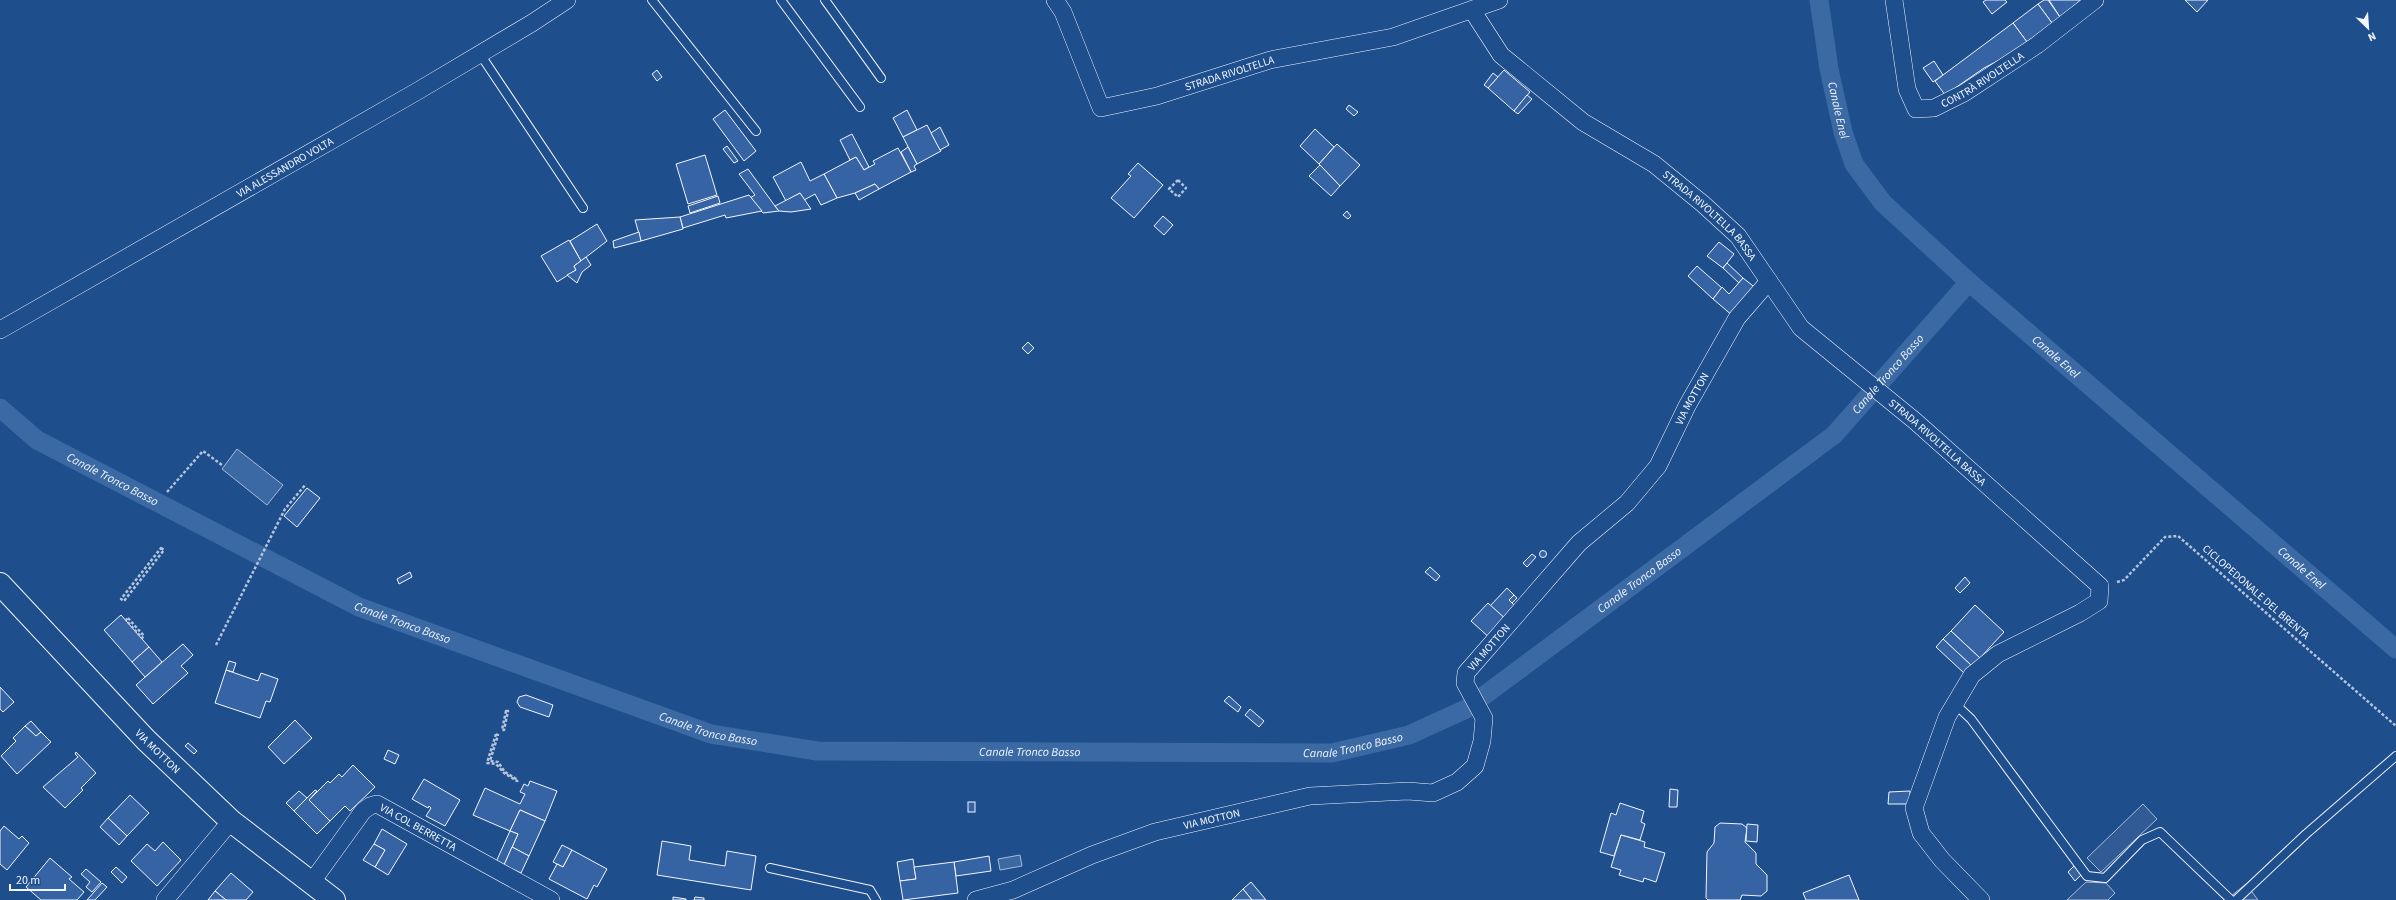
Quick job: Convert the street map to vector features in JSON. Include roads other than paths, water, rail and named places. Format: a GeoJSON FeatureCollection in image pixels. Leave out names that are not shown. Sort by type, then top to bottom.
{"type":"FeatureCollection","features":[{"type":"Feature","properties":{"kind":"main road","name":"VIA MOTTON"},"geometry":{"type":"LineString","coordinates":[[0,584],[146,740],[232,821],[334,900]]}},
{"type":"Feature","properties":{"kind":"street","name":"VIA ALESSANDRO VOLTA"},"geometry":{"type":"LineString","coordinates":[[0,330],[480,54],[567,0]]}},
{"type":"Feature","properties":{"kind":"street","name":"STRADA RIVOLTELLA"},"geometry":{"type":"LineString","coordinates":[[1055,0],[1063,12],[1101,108],[1157,96],[1270,60],[1393,37],[1472,10]]}},
{"type":"Feature","properties":{"kind":"street"},"geometry":{"type":"LineString","coordinates":[[1472,10],[1499,0]]}},
{"type":"Feature","properties":{"kind":"street","name":"CONTRÀ RIVOLTELLA"},"geometry":{"type":"LineString","coordinates":[[1894,0],[1907,89],[1916,109],[1934,108],[1964,93],[2036,44],[2095,0]]}},
{"type":"Feature","properties":{"kind":"street","name":"STRADA RIVOLTELLA BASSA"},"geometry":{"type":"LineString","coordinates":[[1472,10],[1501,55],[1583,122],[1654,164],[1703,204],[1738,236],[1801,328],[1866,379],[2100,586],[2099,601],[2080,613],[1998,654],[1972,675],[1955,704]]}},
{"type":"Feature","properties":{"kind":"street","name":"VIA MOTTON"},"geometry":{"type":"LineString","coordinates":[[976,900],[1013,890],[1092,855],[1155,832],[1310,796],[1408,791],[1433,793],[1456,782],[1475,766],[1482,741],[1484,718],[1465,683],[1466,673],[1579,544],[1627,503],[1658,466],[1687,406],[1737,318],[1769,281]]}},
{"type":"Feature","properties":{"kind":"street"},"geometry":{"type":"LineString","coordinates":[[1955,704],[1947,717],[1914,808],[1921,833],[1942,860],[1981,900]]}},
{"type":"Feature","properties":{"kind":"street","name":"VIA COL BERRETTA"},"geometry":{"type":"LineString","coordinates":[[311,882],[363,811],[370,806],[377,804],[551,900]]}},
{"type":"Feature","properties":{"kind":"street"},"geometry":{"type":"LineString","coordinates":[[165,900],[232,821]]}},
{"type":"Feature","properties":{"kind":"lane"},"geometry":{"type":"LineString","coordinates":[[652,0],[756,131]]}},
{"type":"Feature","properties":{"kind":"lane"},"geometry":{"type":"LineString","coordinates":[[781,0],[860,107]]}},
{"type":"Feature","properties":{"kind":"lane"},"geometry":{"type":"LineString","coordinates":[[825,0],[881,78]]}},
{"type":"Feature","properties":{"kind":"lane"},"geometry":{"type":"LineString","coordinates":[[480,54],[583,208]]}},
{"type":"Feature","properties":{"kind":"lane"},"geometry":{"type":"LineString","coordinates":[[1955,704],[1971,719],[2086,876],[2105,878],[2142,840],[2160,832],[2232,900]]}},
{"type":"Feature","properties":{"kind":"lane"},"geometry":{"type":"LineString","coordinates":[[2236,900],[2306,834],[2396,756]]}},
{"type":"Feature","properties":{"kind":"lane"},"geometry":{"type":"LineString","coordinates":[[770,868],[870,890],[876,900]]}},
{"type":"Feature","properties":{"kind":"waterway","name":"Canale Enel"},"geometry":{"type":"LineString","coordinates":[[1819,0],[1829,69],[1843,132],[1854,164],[1883,203],[1969,282],[2396,649]]}},
{"type":"Feature","properties":{"kind":"waterway","name":"Canale Tronco Basso"},"geometry":{"type":"LineString","coordinates":[[0,408],[37,440],[359,607],[711,734],[817,751],[1332,753],[1409,735],[1466,709],[1834,435],[1969,282]]}}]}
